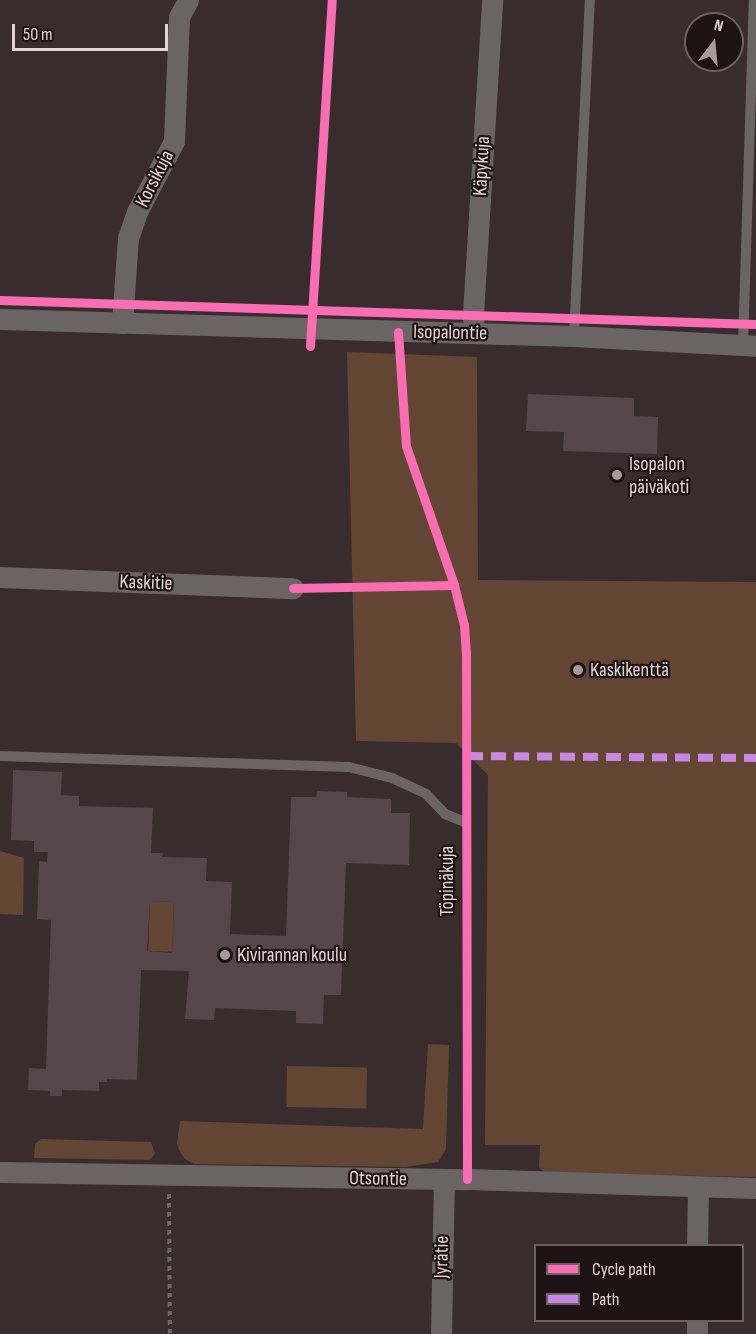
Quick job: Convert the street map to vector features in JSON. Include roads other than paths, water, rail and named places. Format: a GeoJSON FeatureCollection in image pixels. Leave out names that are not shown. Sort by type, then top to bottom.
{"type":"FeatureCollection","features":[{"type":"Feature","properties":{"kind":"street","name":"Korsikuja"},"geometry":{"type":"LineString","coordinates":[[122,322],[128,238],[137,212],[174,141],[179,17],[188,0]]}},
{"type":"Feature","properties":{"kind":"street","name":"Käpykuja"},"geometry":{"type":"LineString","coordinates":[[474,333],[472,314],[492,0]]}},
{"type":"Feature","properties":{"kind":"street","name":"Isopalontie"},"geometry":{"type":"LineString","coordinates":[[0,318],[574,336],[749,346]]}},
{"type":"Feature","properties":{"kind":"street","name":"Kaskitie"},"geometry":{"type":"LineString","coordinates":[[0,577],[293,588]]}},
{"type":"Feature","properties":{"kind":"street","name":"Otsontie"},"geometry":{"type":"LineString","coordinates":[[0,1173],[444,1180],[756,1188]]}},
{"type":"Feature","properties":{"kind":"street","name":"Jyrätie"},"geometry":{"type":"LineString","coordinates":[[441,1334],[444,1180]]}},
{"type":"Feature","properties":{"kind":"street"},"geometry":{"type":"LineString","coordinates":[[698,1187],[698,1244]]}},
{"type":"Feature","properties":{"kind":"lane"},"geometry":{"type":"LineString","coordinates":[[574,336],[590,0]]}},
{"type":"Feature","properties":{"kind":"lane"},"geometry":{"type":"LineString","coordinates":[[749,346],[754,0]]}},
{"type":"Feature","properties":{"kind":"lane"},"geometry":{"type":"LineString","coordinates":[[0,756],[349,767],[400,782],[426,794],[446,814],[465,822]]}},
{"type":"Feature","properties":{"kind":"place","name":"Isopalon päiväkoti"},"geometry":{"type":"Point","coordinates":[617,475]}},
{"type":"Feature","properties":{"kind":"place","name":"Kaskikenttä"},"geometry":{"type":"Point","coordinates":[578,670]}},
{"type":"Feature","properties":{"kind":"place","name":"Kivirannan koulu"},"geometry":{"type":"Point","coordinates":[225,955]}}]}
